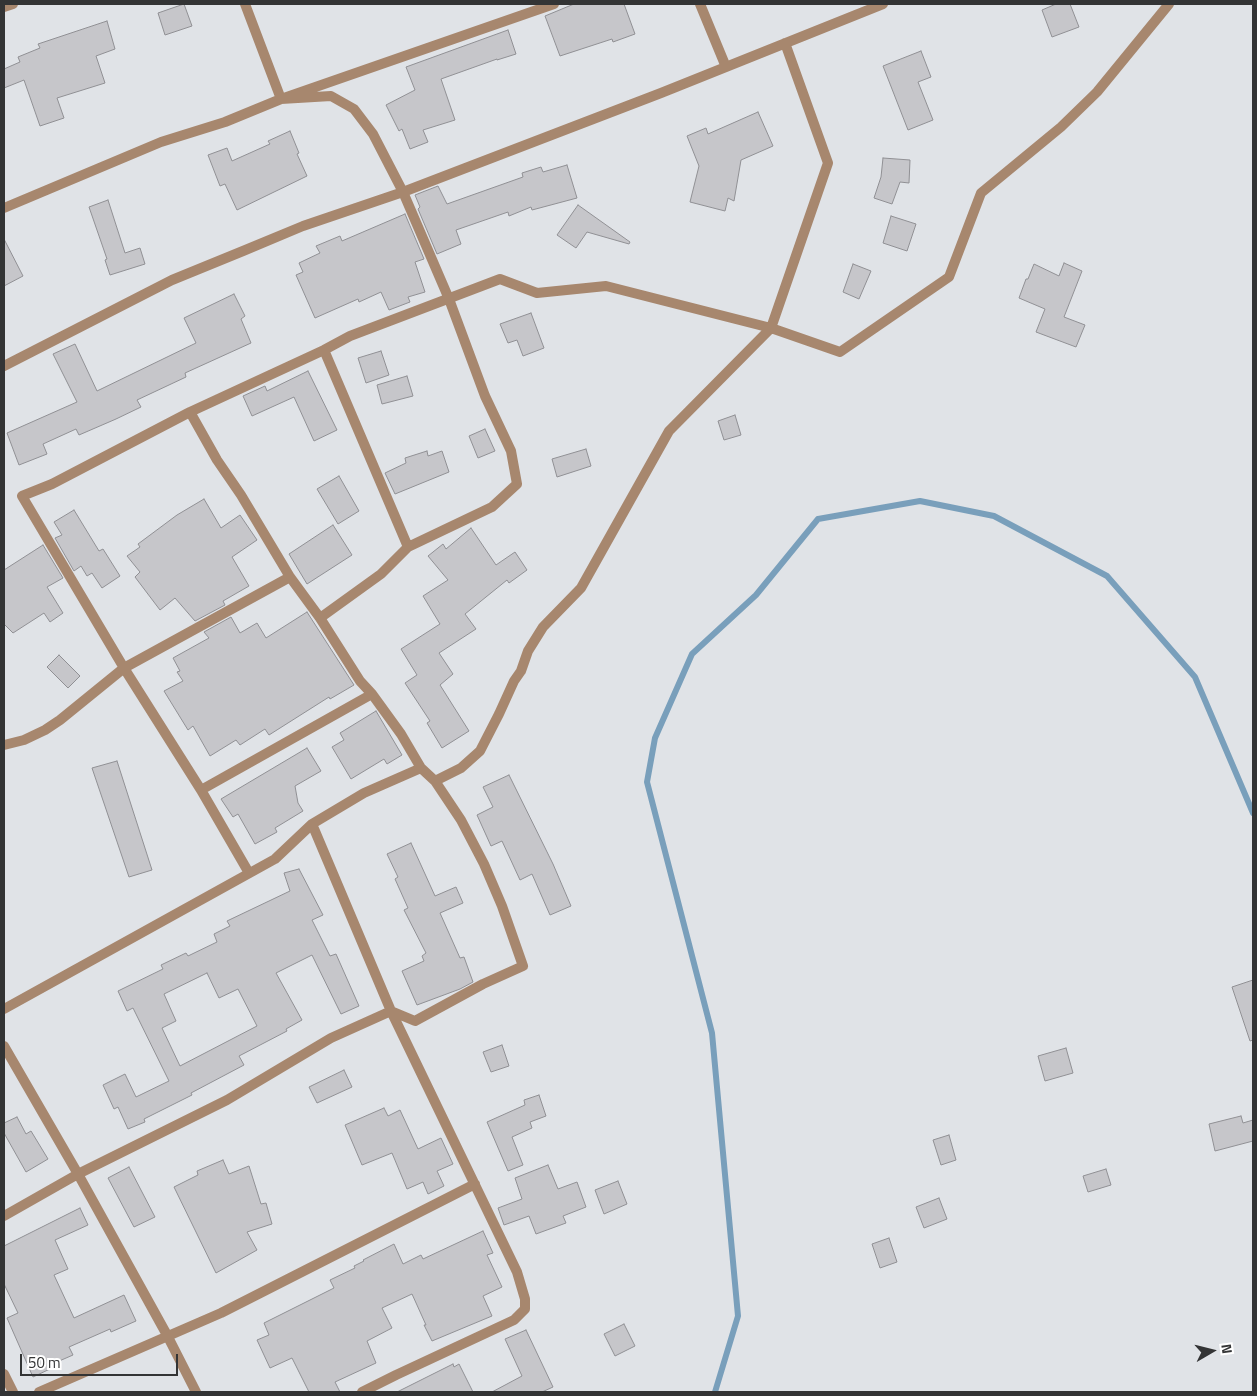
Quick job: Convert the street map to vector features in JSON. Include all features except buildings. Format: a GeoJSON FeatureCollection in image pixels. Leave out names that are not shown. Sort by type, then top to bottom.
{"type":"FeatureCollection","features":[{"type":"Feature","properties":{"kind":"street"},"geometry":{"type":"LineString","coordinates":[[4,7],[13,4]]}},
{"type":"Feature","properties":{"kind":"street"},"geometry":{"type":"LineString","coordinates":[[245,4],[282,99]]}},
{"type":"Feature","properties":{"kind":"street"},"geometry":{"type":"LineString","coordinates":[[4,208],[160,142],[225,122],[282,99],[554,4]]}},
{"type":"Feature","properties":{"kind":"street"},"geometry":{"type":"LineString","coordinates":[[700,4],[726,67]]}},
{"type":"Feature","properties":{"kind":"street"},"geometry":{"type":"LineString","coordinates":[[4,366],[172,280],[303,226],[403,192],[661,93],[883,4]]}},
{"type":"Feature","properties":{"kind":"street"},"geometry":{"type":"LineString","coordinates":[[250,873],[201,790],[124,668],[22,496],[52,484],[190,412],[350,336],[500,279],[537,293],[606,286],[771,328],[840,352],[949,277],[981,193],[1061,127],[1097,92],[1169,4]]}},
{"type":"Feature","properties":{"kind":"street"},"geometry":{"type":"LineString","coordinates":[[435,781],[461,768],[480,751],[500,714],[514,681],[521,671],[528,651],[543,627],[581,588],[669,431],[771,328],[828,163],[785,43]]}},
{"type":"Feature","properties":{"kind":"street"},"geometry":{"type":"LineString","coordinates":[[282,99],[331,96],[354,109],[373,134],[403,192],[448,299],[485,396],[511,451],[517,484],[492,507],[408,547],[381,574],[320,618]]}},
{"type":"Feature","properties":{"kind":"street"},"geometry":{"type":"LineString","coordinates":[[324,350],[408,547]]}},
{"type":"Feature","properties":{"kind":"street"},"geometry":{"type":"LineString","coordinates":[[4,1216],[78,1174],[226,1100],[331,1038],[391,1011],[415,1021],[483,984],[523,966],[502,906],[484,864],[460,820],[435,781],[420,768],[401,734],[372,694],[360,681],[320,618],[290,577],[190,412]]}},
{"type":"Feature","properties":{"kind":"street"},"geometry":{"type":"LineString","coordinates":[[4,745],[32,737],[60,720],[124,668],[290,577]]}},
{"type":"Feature","properties":{"kind":"street"},"geometry":{"type":"LineString","coordinates":[[201,790],[372,694]]}},
{"type":"Feature","properties":{"kind":"street"},"geometry":{"type":"LineString","coordinates":[[4,1009],[275,859],[312,824],[364,794],[420,768]]}},
{"type":"Feature","properties":{"kind":"street"},"geometry":{"type":"LineString","coordinates":[[312,824],[391,1011],[517,1272],[525,1299],[525,1308],[514,1320],[362,1392]]}},
{"type":"Feature","properties":{"kind":"street"},"geometry":{"type":"LineString","coordinates":[[4,1046],[78,1174],[167,1335],[196,1392]]}},
{"type":"Feature","properties":{"kind":"street"},"geometry":{"type":"LineString","coordinates":[[40,1392],[221,1313],[475,1184]]}},
{"type":"Feature","properties":{"kind":"street"},"geometry":{"type":"LineString","coordinates":[[4,1374],[13,1392]]}},
{"type":"Feature","properties":{"kind":"waterway"},"geometry":{"type":"LineString","coordinates":[[715,1392],[738,1316],[712,1033],[647,782],[655,738],[692,654],[756,595],[818,519],[920,501],[994,516],[1107,576],[1195,677],[1253,813]]}}]}
